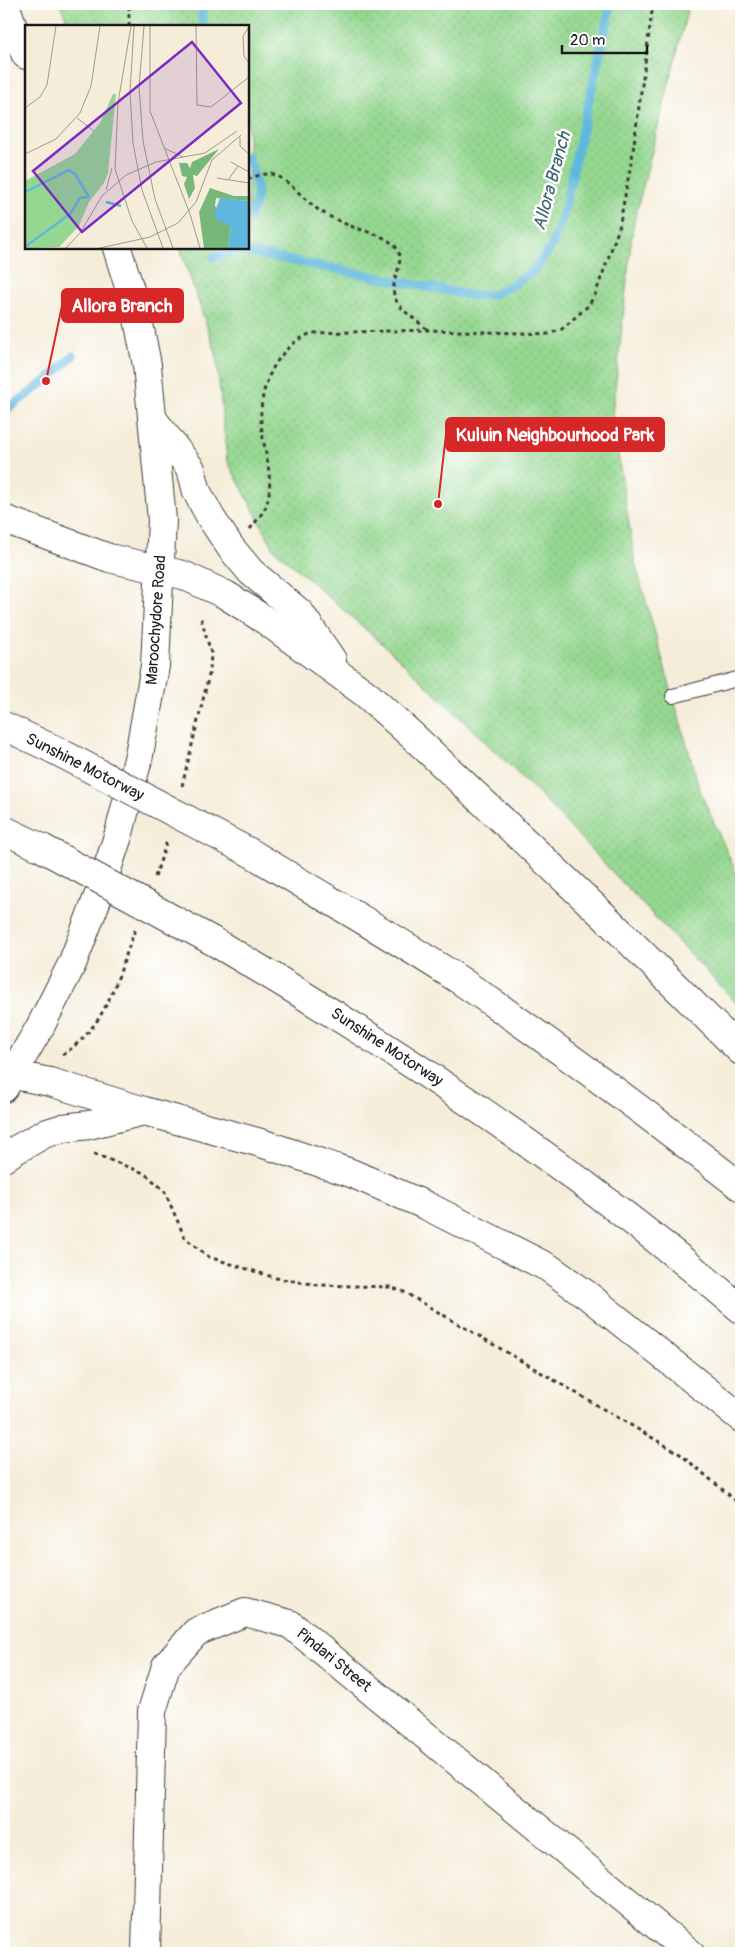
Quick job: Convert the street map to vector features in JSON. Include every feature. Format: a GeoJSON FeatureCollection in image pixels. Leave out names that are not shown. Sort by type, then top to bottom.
{"type":"FeatureCollection","features":[{"type":"Feature","properties":{"kind":"main road"},"geometry":{"type":"LineString","coordinates":[[5,4],[15,33],[25,53]]}},
{"type":"Feature","properties":{"kind":"main road","name":"Maroochydore Road"},"geometry":{"type":"LineString","coordinates":[[6,1079],[40,1027],[72,964],[99,894],[120,833],[140,755],[155,666],[162,520],[147,365],[136,309],[118,249]]}},
{"type":"Feature","properties":{"kind":"main road"},"geometry":{"type":"LineString","coordinates":[[152,418],[191,469],[198,492],[211,518],[231,548],[251,572],[300,613],[344,677]]}},
{"type":"Feature","properties":{"kind":"main road"},"geometry":{"type":"LineString","coordinates":[[4,519],[94,553],[182,575],[226,595],[265,620],[344,677],[416,739],[492,809],[637,947],[741,1051]]}},
{"type":"Feature","properties":{"kind":"main road","name":"Sunshine Motorway"},"geometry":{"type":"LineString","coordinates":[[4,726],[55,750],[251,854],[424,958],[519,1021],[638,1106],[741,1187]]}},
{"type":"Feature","properties":{"kind":"main road","name":"Sunshine Motorway"},"geometry":{"type":"LineString","coordinates":[[4,830],[42,848],[211,940],[308,997],[492,1116],[595,1192],[741,1309]]}},
{"type":"Feature","properties":{"kind":"main road"},"geometry":{"type":"LineString","coordinates":[[6,1079],[50,1082],[144,1111],[261,1143],[351,1172],[482,1232],[549,1268],[587,1295],[741,1418]]}},
{"type":"Feature","properties":{"kind":"main road"},"geometry":{"type":"LineString","coordinates":[[4,1158],[44,1134],[63,1128],[89,1125],[144,1111]]}},
{"type":"Feature","properties":{"kind":"main road","name":"Pindari Street"},"geometry":{"type":"LineString","coordinates":[[146,1953],[152,1711],[166,1666],[196,1632],[245,1612],[290,1624],[690,1953]]}},
{"type":"Feature","properties":{"kind":"lane"},"geometry":{"type":"LineString","coordinates":[[673,696],[741,678]]}},
{"type":"Feature","properties":{"kind":"path"},"geometry":{"type":"LineString","coordinates":[[129,4],[129,25]]}},
{"type":"Feature","properties":{"kind":"path"},"geometry":{"type":"LineString","coordinates":[[246,534],[267,504],[269,491],[269,474],[261,430],[262,396],[279,358],[301,337],[312,333],[429,330],[549,334],[562,329],[588,306],[595,295],[619,228],[632,158],[653,4]]}},
{"type":"Feature","properties":{"kind":"path"},"geometry":{"type":"LineString","coordinates":[[249,179],[263,174],[277,176],[316,208],[347,225],[389,242],[396,247],[400,256],[394,295],[406,311],[429,330]]}},
{"type":"Feature","properties":{"kind":"path"},"geometry":{"type":"LineString","coordinates":[[181,790],[210,671],[211,653],[198,610]]}},
{"type":"Feature","properties":{"kind":"path"},"geometry":{"type":"LineString","coordinates":[[153,883],[168,837]]}},
{"type":"Feature","properties":{"kind":"path"},"geometry":{"type":"LineString","coordinates":[[58,1061],[61,1056],[84,1038],[101,1017],[119,976],[135,929]]}},
{"type":"Feature","properties":{"kind":"path"},"geometry":{"type":"LineString","coordinates":[[118,1162],[144,1173],[164,1190],[185,1238],[209,1258],[285,1280],[318,1286],[390,1288],[404,1292],[680,1454],[741,1506]]}},
{"type":"Feature","properties":{"kind":"green space"},"geometry":{"type":"Polygon","coordinates":[[[60,4],[689,4],[633,226],[612,416],[635,563],[700,791],[741,884],[741,1008],[533,788],[396,656],[274,549],[227,460],[216,353],[180,249],[249,249],[249,25],[69,25],[60,4]]]}},
{"type":"Feature","properties":{"kind":"waterway"},"geometry":{"type":"LineString","coordinates":[[202,4],[204,25]]}},
{"type":"Feature","properties":{"kind":"waterway","name":"Allora Branch"},"geometry":{"type":"LineString","coordinates":[[214,257],[237,250],[469,295],[492,295],[514,284],[535,270],[551,247],[562,219],[611,4]]}},
{"type":"Feature","properties":{"kind":"waterway"},"geometry":{"type":"LineString","coordinates":[[249,160],[257,187],[256,202],[249,215]]}},
{"type":"Feature","properties":{"kind":"waterway","name":"Allora Branch"},"geometry":{"type":"LineString","coordinates":[[4,412],[46,381],[73,356]]}},
{"type":"Feature","properties":{"kind":"place","name":"Allora Branch"},"geometry":{"type":"Point","coordinates":[46,381]}},
{"type":"Feature","properties":{"kind":"place","name":"Kuluin Neighbourhood Park"},"geometry":{"type":"Point","coordinates":[438,504]}}]}
